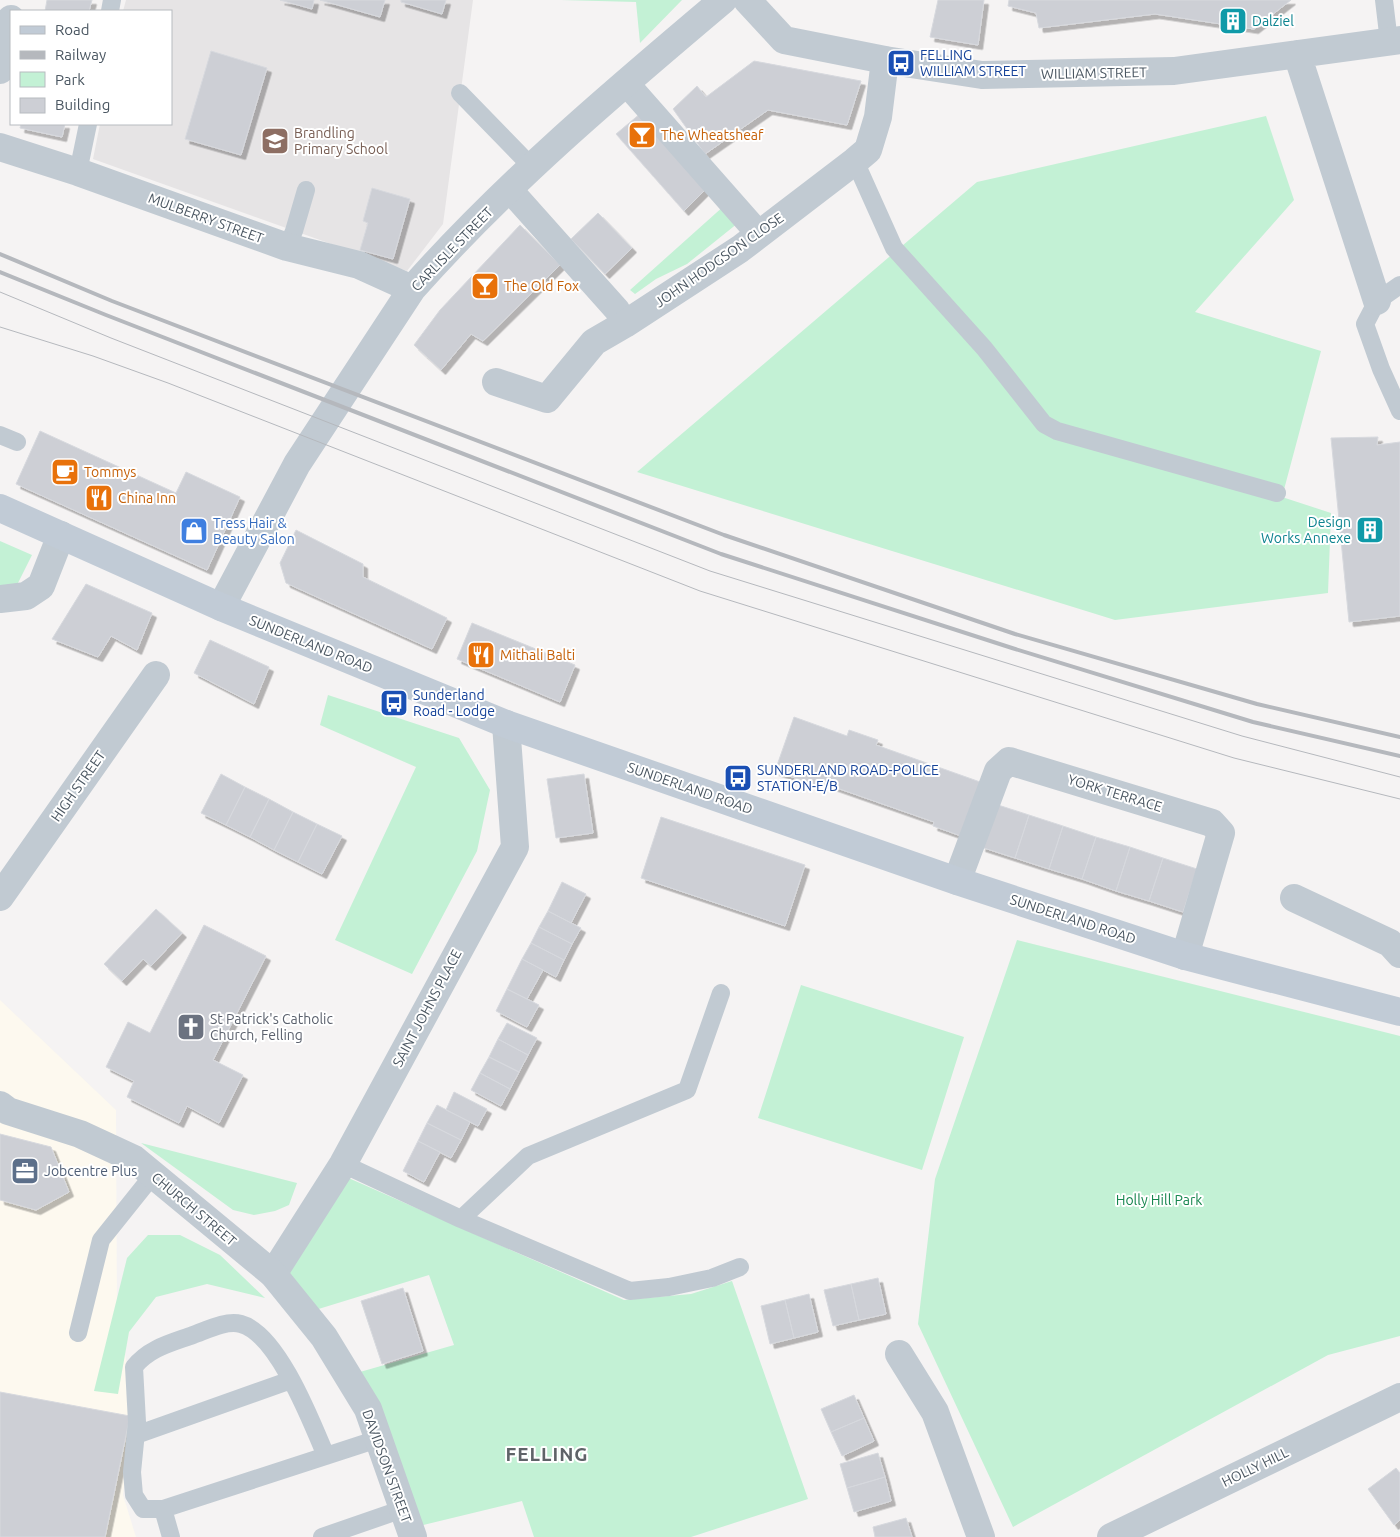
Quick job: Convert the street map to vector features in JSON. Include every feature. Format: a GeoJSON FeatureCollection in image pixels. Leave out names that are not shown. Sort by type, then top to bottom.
{"type":"FeatureCollection","features":[{"type":"Feature","properties":{"kind":"main road","name":"SUNDERLAND ROAD"},"geometry":{"type":"LineString","coordinates":[[0,508],[221,608],[506,724],[957,882],[1185,956],[1400,1012]]}},
{"type":"Feature","properties":{"kind":"street","name":"CARLISLE STREET"},"geometry":{"type":"LineString","coordinates":[[221,608],[297,464],[412,289],[532,166],[723,0]]}},
{"type":"Feature","properties":{"kind":"street","name":"WILLIAM STREET"},"geometry":{"type":"LineString","coordinates":[[747,0],[784,40],[885,60],[982,75],[1174,71],[1394,41]]}},
{"type":"Feature","properties":{"kind":"street"},"geometry":{"type":"LineString","coordinates":[[0,70],[10,24]]}},
{"type":"Feature","properties":{"kind":"street"},"geometry":{"type":"LineString","coordinates":[[1297,54],[1377,301]]}},
{"type":"Feature","properties":{"kind":"street","name":"JOHN HODGSON CLOSE"},"geometry":{"type":"LineString","coordinates":[[496,382],[548,399],[594,342],[740,249],[855,161],[868,150],[878,117],[885,60]]}},
{"type":"Feature","properties":{"kind":"street"},"geometry":{"type":"LineString","coordinates":[[626,83],[759,234]]}},
{"type":"Feature","properties":{"kind":"street","name":"MULBERRY STREET"},"geometry":{"type":"LineString","coordinates":[[0,147],[78,172],[286,247],[359,265],[412,289]]}},
{"type":"Feature","properties":{"kind":"street"},"geometry":{"type":"LineString","coordinates":[[509,189],[617,310],[625,324]]}},
{"type":"Feature","properties":{"kind":"street"},"geometry":{"type":"LineString","coordinates":[[0,599],[26,596],[40,586],[61,535]]}},
{"type":"Feature","properties":{"kind":"street","name":"HIGH STREET"},"geometry":{"type":"LineString","coordinates":[[0,897],[156,675]]}},
{"type":"Feature","properties":{"kind":"street","name":"SAINT JOHNS PLACE"},"geometry":{"type":"LineString","coordinates":[[273,1274],[343,1164],[515,847],[506,724]]}},
{"type":"Feature","properties":{"kind":"street","name":"YORK TERRACE"},"geometry":{"type":"LineString","coordinates":[[957,882],[998,771],[1009,761],[1212,823],[1221,833],[1185,956]]}},
{"type":"Feature","properties":{"kind":"street"},"geometry":{"type":"LineString","coordinates":[[1294,898],[1390,943],[1400,954]]}},
{"type":"Feature","properties":{"kind":"street","name":"CHURCH STREET"},"geometry":{"type":"LineString","coordinates":[[0,1105],[8,1111],[80,1134],[134,1159],[273,1274]]}},
{"type":"Feature","properties":{"kind":"street","name":"DAVIDSON STREET"},"geometry":{"type":"LineString","coordinates":[[273,1274],[324,1337],[368,1409],[413,1537]]}},
{"type":"Feature","properties":{"kind":"street"},"geometry":{"type":"LineString","coordinates":[[899,1354],[935,1412],[981,1537]]}},
{"type":"Feature","properties":{"kind":"street","name":"HOLLY HILL"},"geometry":{"type":"LineString","coordinates":[[1111,1537],[1400,1397]]}},
{"type":"Feature","properties":{"kind":"lane"},"geometry":{"type":"LineString","coordinates":[[1384,0],[1394,41]]}},
{"type":"Feature","properties":{"kind":"lane"},"geometry":{"type":"LineString","coordinates":[[460,93],[532,166]]}},
{"type":"Feature","properties":{"kind":"lane"},"geometry":{"type":"LineString","coordinates":[[78,172],[88,125]]}},
{"type":"Feature","properties":{"kind":"lane"},"geometry":{"type":"LineString","coordinates":[[855,161],[894,248],[984,348],[1044,424],[1057,431],[1277,493]]}},
{"type":"Feature","properties":{"kind":"lane"},"geometry":{"type":"LineString","coordinates":[[286,247],[294,231],[306,190]]}},
{"type":"Feature","properties":{"kind":"lane"},"geometry":{"type":"LineString","coordinates":[[1400,285],[1377,301],[1365,324],[1381,369],[1400,411]]}},
{"type":"Feature","properties":{"kind":"lane"},"geometry":{"type":"LineString","coordinates":[[0,435],[17,442]]}},
{"type":"Feature","properties":{"kind":"lane"},"geometry":{"type":"LineString","coordinates":[[461,1219],[479,1200],[528,1156],[686,1090],[721,993]]}},
{"type":"Feature","properties":{"kind":"lane"},"geometry":{"type":"LineString","coordinates":[[343,1164],[461,1219],[630,1291],[669,1287],[712,1278],[740,1267]]}},
{"type":"Feature","properties":{"kind":"lane"},"geometry":{"type":"LineString","coordinates":[[78,1333],[101,1240],[153,1175]]}},
{"type":"Feature","properties":{"kind":"lane"},"geometry":{"type":"LineString","coordinates":[[326,1456],[301,1396],[271,1347],[253,1330],[240,1324],[223,1325],[156,1348],[141,1358],[134,1367],[137,1422],[132,1472],[134,1495],[143,1509],[163,1509],[326,1456],[378,1439]]}},
{"type":"Feature","properties":{"kind":"lane"},"geometry":{"type":"LineString","coordinates":[[136,1435],[291,1380]]}},
{"type":"Feature","properties":{"kind":"lane"},"geometry":{"type":"LineString","coordinates":[[163,1509],[171,1537]]}},
{"type":"Feature","properties":{"kind":"lane"},"geometry":{"type":"LineString","coordinates":[[322,1537],[403,1509]]}},
{"type":"Feature","properties":{"kind":"shaded area","name":"Brandling Primary School"},"geometry":{"type":"Polygon","coordinates":[[[126,0],[473,0],[443,224],[407,271],[93,159],[100,125],[172,125],[172,10],[123,10],[126,0]]]}},
{"type":"Feature","properties":{"kind":"shaded area"},"geometry":{"type":"Polygon","coordinates":[[[0,1000],[116,1110],[117,1314],[133,1394],[123,1495],[136,1537],[0,1537],[0,1000]]]}},
{"type":"Feature","properties":{"kind":"green space"},"geometry":{"type":"Polygon","coordinates":[[[561,0],[682,0],[640,43],[636,2],[561,0]]]}},
{"type":"Feature","properties":{"kind":"green space"},"geometry":{"type":"Polygon","coordinates":[[[1266,116],[1294,200],[1195,312],[1321,351],[1282,497],[1331,513],[1328,593],[1115,620],[637,472],[977,182],[1266,116]]]}},
{"type":"Feature","properties":{"kind":"green space"},"geometry":{"type":"Polygon","coordinates":[[[725,205],[738,223],[687,264],[656,279],[635,294],[630,290],[725,205]]]}},
{"type":"Feature","properties":{"kind":"green space"},"geometry":{"type":"Polygon","coordinates":[[[0,541],[32,555],[17,585],[0,586],[0,541]]]}},
{"type":"Feature","properties":{"kind":"green space"},"geometry":{"type":"Polygon","coordinates":[[[328,695],[459,738],[490,790],[477,851],[412,974],[335,940],[416,767],[320,725],[328,695]]]}},
{"type":"Feature","properties":{"kind":"green space","name":"Holly Hill Park"},"geometry":{"type":"Polygon","coordinates":[[[1017,940],[1400,1036],[1400,1336],[1328,1355],[1013,1527],[918,1324],[935,1179],[1017,940]]]}},
{"type":"Feature","properties":{"kind":"green space"},"geometry":{"type":"Polygon","coordinates":[[[801,985],[964,1037],[922,1170],[758,1118],[801,985]]]}},
{"type":"Feature","properties":{"kind":"green space"},"geometry":{"type":"Polygon","coordinates":[[[141,1143],[297,1183],[289,1205],[275,1211],[254,1215],[233,1210],[141,1143]]]}},
{"type":"Feature","properties":{"kind":"green space"},"geometry":{"type":"Polygon","coordinates":[[[344,1176],[624,1300],[691,1294],[732,1281],[808,1499],[691,1537],[534,1537],[522,1501],[415,1527],[353,1374],[454,1345],[429,1275],[312,1311],[282,1273],[344,1176]]]}},
{"type":"Feature","properties":{"kind":"green space"},"geometry":{"type":"Polygon","coordinates":[[[148,1235],[180,1235],[220,1255],[265,1298],[207,1284],[156,1297],[129,1332],[118,1394],[94,1391],[127,1258],[148,1235]]]}},
{"type":"Feature","properties":{"kind":"building"},"geometry":{"type":"Polygon","coordinates":[[[47,0],[92,0],[89,10],[45,10],[47,0]]]}},
{"type":"Feature","properties":{"kind":"building"},"geometry":{"type":"Polygon","coordinates":[[[280,0],[314,0],[312,9],[280,0]]]}},
{"type":"Feature","properties":{"kind":"building"},"geometry":{"type":"Polygon","coordinates":[[[320,0],[385,0],[380,17],[320,0]]]}},
{"type":"Feature","properties":{"kind":"building"},"geometry":{"type":"Polygon","coordinates":[[[401,0],[446,0],[442,14],[401,2],[401,0]]]}},
{"type":"Feature","properties":{"kind":"building"},"geometry":{"type":"Polygon","coordinates":[[[938,0],[984,0],[978,45],[930,37],[938,0]]]}},
{"type":"Feature","properties":{"kind":"building","name":"Dalziel"},"geometry":{"type":"Polygon","coordinates":[[[1009,0],[1291,0],[1254,29],[1155,14],[1039,28],[1036,13],[1008,6],[1009,0]]]}},
{"type":"Feature","properties":{"kind":"building"},"geometry":{"type":"Polygon","coordinates":[[[211,51],[267,68],[241,155],[185,139],[211,51]]]}},
{"type":"Feature","properties":{"kind":"building"},"geometry":{"type":"Polygon","coordinates":[[[754,61],[861,81],[847,125],[768,110],[705,154],[673,109],[697,86],[706,97],[754,61]]]}},
{"type":"Feature","properties":{"kind":"building"},"geometry":{"type":"Polygon","coordinates":[[[641,113],[706,189],[684,211],[616,134],[641,113]]]}},
{"type":"Feature","properties":{"kind":"building"},"geometry":{"type":"Polygon","coordinates":[[[21,125],[65,125],[62,137],[20,128],[21,125]]]}},
{"type":"Feature","properties":{"kind":"building"},"geometry":{"type":"Polygon","coordinates":[[[372,188],[410,199],[393,259],[360,250],[368,223],[363,221],[372,188]]]}},
{"type":"Feature","properties":{"kind":"building"},"geometry":{"type":"Polygon","coordinates":[[[598,213],[632,248],[605,274],[571,239],[598,213]]]}},
{"type":"Feature","properties":{"kind":"building"},"geometry":{"type":"Polygon","coordinates":[[[520,225],[560,265],[483,341],[471,334],[441,370],[414,345],[440,310],[520,225]]]}},
{"type":"Feature","properties":{"kind":"building"},"geometry":{"type":"Polygon","coordinates":[[[40,431],[176,493],[186,472],[240,497],[207,570],[16,484],[40,431]]]}},
{"type":"Feature","properties":{"kind":"building","name":"Design Works Annexe"},"geometry":{"type":"Polygon","coordinates":[[[1378,437],[1377,445],[1400,442],[1400,616],[1349,622],[1331,438],[1378,437]]]}},
{"type":"Feature","properties":{"kind":"building"},"geometry":{"type":"Polygon","coordinates":[[[296,530],[363,564],[363,577],[447,618],[432,649],[286,583],[280,563],[296,530]]]}},
{"type":"Feature","properties":{"kind":"building"},"geometry":{"type":"Polygon","coordinates":[[[86,584],[152,613],[137,650],[111,636],[98,657],[52,639],[86,584]]]}},
{"type":"Feature","properties":{"kind":"building"},"geometry":{"type":"Polygon","coordinates":[[[472,623],[575,665],[560,702],[457,659],[472,623]]]}},
{"type":"Feature","properties":{"kind":"building"},"geometry":{"type":"Polygon","coordinates":[[[210,640],[269,667],[254,704],[194,673],[210,640]]]}},
{"type":"Feature","properties":{"kind":"building"},"geometry":{"type":"Polygon","coordinates":[[[794,717],[847,736],[849,730],[878,740],[876,745],[983,783],[964,837],[933,826],[934,822],[817,781],[815,785],[775,771],[794,717]]]}},
{"type":"Feature","properties":{"kind":"building"},"geometry":{"type":"Polygon","coordinates":[[[221,774],[245,787],[226,825],[201,813],[221,774]]]}},
{"type":"Feature","properties":{"kind":"building"},"geometry":{"type":"Polygon","coordinates":[[[584,774],[593,833],[556,838],[547,779],[584,774]]]}},
{"type":"Feature","properties":{"kind":"building"},"geometry":{"type":"Polygon","coordinates":[[[245,787],[269,799],[250,837],[226,825],[245,787]]]}},
{"type":"Feature","properties":{"kind":"building"},"geometry":{"type":"Polygon","coordinates":[[[269,799],[293,812],[274,850],[250,837],[269,799]]]}},
{"type":"Feature","properties":{"kind":"building"},"geometry":{"type":"Polygon","coordinates":[[[995,804],[1029,815],[1015,858],[981,847],[995,804]]]}},
{"type":"Feature","properties":{"kind":"building"},"geometry":{"type":"Polygon","coordinates":[[[293,812],[317,824],[298,862],[274,850],[293,812]]]}},
{"type":"Feature","properties":{"kind":"building"},"geometry":{"type":"Polygon","coordinates":[[[1029,815],[1063,826],[1049,869],[1015,858],[1029,815]]]}},
{"type":"Feature","properties":{"kind":"building"},"geometry":{"type":"Polygon","coordinates":[[[661,817],[805,865],[785,926],[641,878],[661,817]]]}},
{"type":"Feature","properties":{"kind":"building"},"geometry":{"type":"Polygon","coordinates":[[[317,824],[342,836],[322,874],[298,862],[317,824]]]}},
{"type":"Feature","properties":{"kind":"building"},"geometry":{"type":"Polygon","coordinates":[[[1063,826],[1096,837],[1082,879],[1049,869],[1063,826]]]}},
{"type":"Feature","properties":{"kind":"building"},"geometry":{"type":"Polygon","coordinates":[[[1096,837],[1130,847],[1116,891],[1082,879],[1096,837]]]}},
{"type":"Feature","properties":{"kind":"building"},"geometry":{"type":"Polygon","coordinates":[[[1130,847],[1163,858],[1149,901],[1116,891],[1130,847]]]}},
{"type":"Feature","properties":{"kind":"building"},"geometry":{"type":"Polygon","coordinates":[[[1163,858],[1197,869],[1183,912],[1149,901],[1163,858]]]}},
{"type":"Feature","properties":{"kind":"building"},"geometry":{"type":"Polygon","coordinates":[[[562,882],[586,894],[571,923],[548,911],[562,882]]]}},
{"type":"Feature","properties":{"kind":"building"},"geometry":{"type":"Polygon","coordinates":[[[156,909],[182,933],[151,966],[143,959],[122,981],[104,964],[156,909]]]}},
{"type":"Feature","properties":{"kind":"building"},"geometry":{"type":"Polygon","coordinates":[[[548,911],[581,928],[572,944],[539,927],[548,911]]]}},
{"type":"Feature","properties":{"kind":"building","name":"St Patrick's Catholic Church, Felling"},"geometry":{"type":"Polygon","coordinates":[[[204,925],[266,956],[213,1060],[243,1075],[219,1123],[187,1106],[179,1123],[127,1097],[134,1081],[106,1067],[128,1022],[150,1033],[204,925]]]}},
{"type":"Feature","properties":{"kind":"building"},"geometry":{"type":"Polygon","coordinates":[[[539,927],[572,944],[564,960],[531,943],[539,927]]]}},
{"type":"Feature","properties":{"kind":"building"},"geometry":{"type":"Polygon","coordinates":[[[531,943],[564,960],[556,977],[522,959],[531,943]]]}},
{"type":"Feature","properties":{"kind":"building"},"geometry":{"type":"Polygon","coordinates":[[[522,959],[543,970],[527,999],[507,989],[522,959]]]}},
{"type":"Feature","properties":{"kind":"building"},"geometry":{"type":"Polygon","coordinates":[[[507,989],[539,1005],[527,1027],[496,1011],[507,989]]]}},
{"type":"Feature","properties":{"kind":"building"},"geometry":{"type":"Polygon","coordinates":[[[507,1023],[537,1038],[528,1055],[498,1039],[507,1023]]]}},
{"type":"Feature","properties":{"kind":"building"},"geometry":{"type":"Polygon","coordinates":[[[498,1039],[528,1055],[519,1072],[489,1057],[498,1039]]]}},
{"type":"Feature","properties":{"kind":"building"},"geometry":{"type":"Polygon","coordinates":[[[489,1057],[519,1072],[510,1089],[480,1073],[489,1057]]]}},
{"type":"Feature","properties":{"kind":"building"},"geometry":{"type":"Polygon","coordinates":[[[480,1073],[510,1089],[501,1106],[471,1090],[480,1073]]]}},
{"type":"Feature","properties":{"kind":"building"},"geometry":{"type":"Polygon","coordinates":[[[454,1092],[487,1109],[478,1126],[446,1110],[454,1092]]]}},
{"type":"Feature","properties":{"kind":"building"},"geometry":{"type":"Polygon","coordinates":[[[437,1105],[470,1122],[461,1140],[427,1123],[437,1105]]]}},
{"type":"Feature","properties":{"kind":"building"},"geometry":{"type":"Polygon","coordinates":[[[427,1123],[461,1140],[451,1158],[418,1141],[427,1123]]]}},
{"type":"Feature","properties":{"kind":"building"},"geometry":{"type":"Polygon","coordinates":[[[0,1134],[51,1147],[69,1192],[36,1210],[0,1200],[0,1134]]]}},
{"type":"Feature","properties":{"kind":"building"},"geometry":{"type":"Polygon","coordinates":[[[418,1141],[440,1152],[424,1182],[403,1171],[418,1141]]]}},
{"type":"Feature","properties":{"kind":"building"},"geometry":{"type":"Polygon","coordinates":[[[878,1278],[886,1314],[859,1320],[851,1284],[878,1278]]]}},
{"type":"Feature","properties":{"kind":"building"},"geometry":{"type":"Polygon","coordinates":[[[851,1284],[859,1320],[833,1326],[824,1290],[851,1284]]]}},
{"type":"Feature","properties":{"kind":"building"},"geometry":{"type":"Polygon","coordinates":[[[403,1288],[423,1351],[382,1364],[361,1301],[403,1288]]]}},
{"type":"Feature","properties":{"kind":"building"},"geometry":{"type":"Polygon","coordinates":[[[809,1294],[818,1332],[794,1338],[785,1300],[809,1294]]]}},
{"type":"Feature","properties":{"kind":"building"},"geometry":{"type":"Polygon","coordinates":[[[785,1300],[794,1338],[770,1344],[761,1306],[785,1300]]]}},
{"type":"Feature","properties":{"kind":"building"},"geometry":{"type":"Polygon","coordinates":[[[0,1392],[130,1416],[105,1537],[0,1537],[0,1392]]]}},
{"type":"Feature","properties":{"kind":"building"},"geometry":{"type":"Polygon","coordinates":[[[854,1395],[864,1418],[831,1432],[821,1409],[854,1395]]]}},
{"type":"Feature","properties":{"kind":"building"},"geometry":{"type":"Polygon","coordinates":[[[864,1418],[874,1441],[842,1456],[831,1432],[864,1418]]]}},
{"type":"Feature","properties":{"kind":"building"},"geometry":{"type":"Polygon","coordinates":[[[878,1453],[885,1477],[847,1488],[840,1464],[878,1453]]]}},
{"type":"Feature","properties":{"kind":"building"},"geometry":{"type":"Polygon","coordinates":[[[1396,1468],[1400,1473],[1400,1520],[1394,1525],[1368,1489],[1396,1468]]]}},
{"type":"Feature","properties":{"kind":"building"},"geometry":{"type":"Polygon","coordinates":[[[885,1477],[891,1501],[854,1512],[847,1488],[885,1477]]]}},
{"type":"Feature","properties":{"kind":"building"},"geometry":{"type":"Polygon","coordinates":[[[906,1518],[912,1537],[875,1537],[873,1527],[906,1518]]]}},
{"type":"Feature","properties":{"kind":"tram line"},"geometry":{"type":"LineString","coordinates":[[0,292],[111,338],[710,571],[1242,736],[1400,777]]}},
{"type":"Feature","properties":{"kind":"tram line"},"geometry":{"type":"LineString","coordinates":[[0,327],[93,356],[168,383],[700,591],[1234,758],[1400,799]]}},
{"type":"Feature","properties":{"kind":"railway"},"geometry":{"type":"LineString","coordinates":[[0,254],[112,301],[724,535],[1015,634],[1257,704],[1400,737]]}},
{"type":"Feature","properties":{"kind":"railway"},"geometry":{"type":"LineString","coordinates":[[0,272],[721,554],[1012,648],[1253,722],[1400,756]]}},
{"type":"Feature","properties":{"kind":"place","name":"Dalziel"},"geometry":{"type":"Point","coordinates":[1233,21]}},
{"type":"Feature","properties":{"kind":"place","name":"FELLING WILLIAM STREET"},"geometry":{"type":"Point","coordinates":[901,63]}},
{"type":"Feature","properties":{"kind":"place","name":"The Wheatsheaf"},"geometry":{"type":"Point","coordinates":[642,135]}},
{"type":"Feature","properties":{"kind":"place","name":"Brandling Primary School"},"geometry":{"type":"Point","coordinates":[275,141]}},
{"type":"Feature","properties":{"kind":"place","name":"The Old Fox"},"geometry":{"type":"Point","coordinates":[485,286]}},
{"type":"Feature","properties":{"kind":"place","name":"Tommys"},"geometry":{"type":"Point","coordinates":[65,472]}},
{"type":"Feature","properties":{"kind":"place","name":"China Inn"},"geometry":{"type":"Point","coordinates":[99,498]}},
{"type":"Feature","properties":{"kind":"place","name":"Design Works Annexe"},"geometry":{"type":"Point","coordinates":[1370,530]}},
{"type":"Feature","properties":{"kind":"place","name":"Tress Hair & Beauty Salon"},"geometry":{"type":"Point","coordinates":[194,531]}},
{"type":"Feature","properties":{"kind":"place","name":"Mithali Balti"},"geometry":{"type":"Point","coordinates":[481,655]}},
{"type":"Feature","properties":{"kind":"place","name":"Sunderland Road - Lodge"},"geometry":{"type":"Point","coordinates":[394,703]}},
{"type":"Feature","properties":{"kind":"place","name":"SUNDERLAND ROAD-POLICE STATION-E/B"},"geometry":{"type":"Point","coordinates":[738,778]}},
{"type":"Feature","properties":{"kind":"place","name":"St Patrick's Catholic Church, Felling"},"geometry":{"type":"Point","coordinates":[191,1027]}},
{"type":"Feature","properties":{"kind":"place","name":"Jobcentre Plus"},"geometry":{"type":"Point","coordinates":[25,1171]}},
{"type":"Feature","properties":{"kind":"district","name":"FELLING"},"geometry":{"type":"Point","coordinates":[547,1454]}}]}
